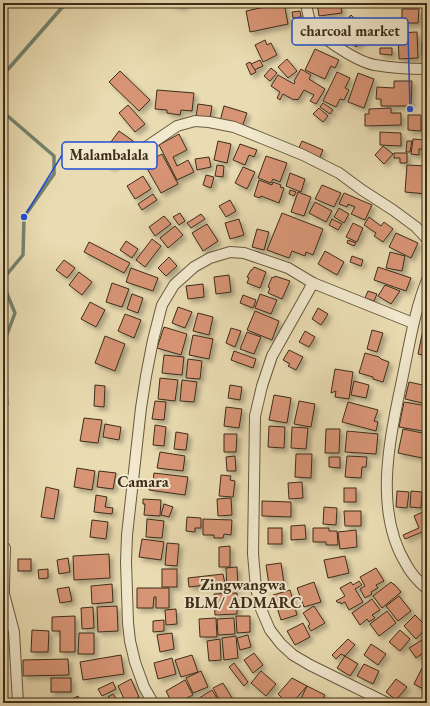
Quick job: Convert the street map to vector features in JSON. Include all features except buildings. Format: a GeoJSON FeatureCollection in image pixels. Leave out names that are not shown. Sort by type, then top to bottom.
{"type":"FeatureCollection","features":[{"type":"Feature","properties":{"kind":"street"},"geometry":{"type":"LineString","coordinates":[[306,3],[310,22],[322,36],[359,60],[374,65],[407,69],[427,69]]}},
{"type":"Feature","properties":{"kind":"street"},"geometry":{"type":"LineString","coordinates":[[136,154],[177,126],[183,124],[195,121],[234,127],[303,155],[339,173],[416,227],[427,239]]}},
{"type":"Feature","properties":{"kind":"street"},"geometry":{"type":"LineString","coordinates":[[153,703],[144,687],[135,662],[130,641],[126,562],[127,535],[141,408],[153,340],[162,305],[174,285],[194,267],[210,258],[230,252],[244,253],[288,268],[313,283],[413,323]]}},
{"type":"Feature","properties":{"kind":"street"},"geometry":{"type":"LineString","coordinates":[[427,280],[413,323],[394,421],[387,471],[386,494],[389,519],[397,547],[406,564],[417,579],[427,589]]}},
{"type":"Feature","properties":{"kind":"street"},"geometry":{"type":"LineString","coordinates":[[313,283],[272,356],[262,386],[255,416],[253,554],[256,588],[261,609],[270,630],[289,652],[310,665],[387,703]]}},
{"type":"Feature","properties":{"kind":"street"},"geometry":{"type":"LineString","coordinates":[[6,548],[3,580],[4,594],[14,632],[18,703]]}},
{"type":"Feature","properties":{"kind":"waterway"},"geometry":{"type":"LineString","coordinates":[[3,75],[66,3]]}},
{"type":"Feature","properties":{"kind":"waterway"},"geometry":{"type":"LineString","coordinates":[[3,112],[54,156],[54,174],[24,217],[23,255],[3,279]]}},
{"type":"Feature","properties":{"kind":"waterway"},"geometry":{"type":"LineString","coordinates":[[3,284],[15,313],[3,345]]}},
{"type":"Feature","properties":{"kind":"waterway"},"geometry":{"type":"LineString","coordinates":[[3,362],[7,404],[3,408]]}},
{"type":"Feature","properties":{"kind":"place","name":"charcoal market"},"geometry":{"type":"Point","coordinates":[410,109]}},
{"type":"Feature","properties":{"kind":"place","name":"Malambalala"},"geometry":{"type":"Point","coordinates":[24,217]}},
{"type":"Feature","properties":{"kind":"district","name":"Camara"},"geometry":{"type":"Point","coordinates":[143,481]}},
{"type":"Feature","properties":{"kind":"district","name":"Zingwangwa BLM/ ADMARC"},"geometry":{"type":"Point","coordinates":[243,593]}}]}
